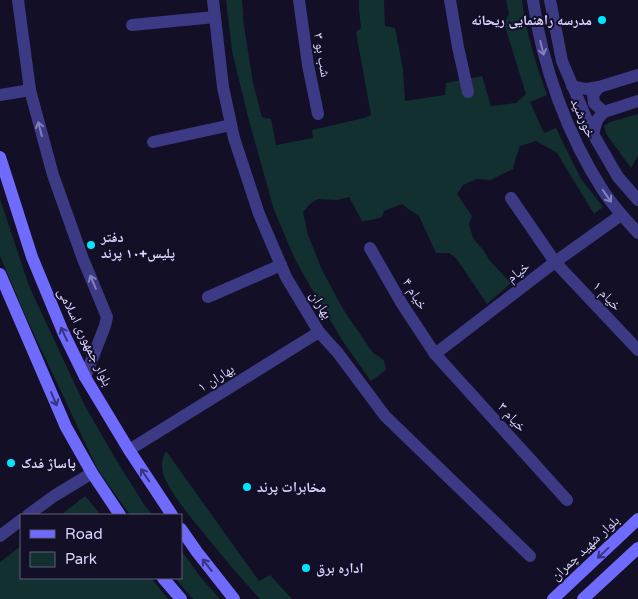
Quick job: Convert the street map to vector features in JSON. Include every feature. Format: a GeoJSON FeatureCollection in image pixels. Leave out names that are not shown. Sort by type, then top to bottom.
{"type":"FeatureCollection","features":[{"type":"Feature","properties":{"kind":"main road","name":"بلوار جمهوری اسلامی"},"geometry":{"type":"LineString","coordinates":[[0,158],[32,257],[63,332],[85,377],[129,450],[171,514]]}},
{"type":"Feature","properties":{"kind":"main road"},"geometry":{"type":"LineString","coordinates":[[0,274],[66,427],[92,473],[119,514]]}},
{"type":"Feature","properties":{"kind":"main road","name":"بلوار شهید چمران"},"geometry":{"type":"LineString","coordinates":[[553,599],[638,519]]}},
{"type":"Feature","properties":{"kind":"main road"},"geometry":{"type":"LineString","coordinates":[[182,530],[234,599]]}},
{"type":"Feature","properties":{"kind":"main road"},"geometry":{"type":"LineString","coordinates":[[583,599],[638,548]]}},
{"type":"Feature","properties":{"kind":"main road"},"geometry":{"type":"LineString","coordinates":[[164,579],[181,599]]}},
{"type":"Feature","properties":{"kind":"street"},"geometry":{"type":"LineString","coordinates":[[18,0],[30,90],[53,175],[107,317],[106,326],[85,377]]}},
{"type":"Feature","properties":{"kind":"street","name":"بهاران"},"geometry":{"type":"LineString","coordinates":[[213,0],[223,87],[234,138],[258,214],[286,276],[319,332],[338,353],[385,416],[530,556]]}},
{"type":"Feature","properties":{"kind":"street","name":"شب بو ۳"},"geometry":{"type":"LineString","coordinates":[[299,0],[308,65],[318,114]]}},
{"type":"Feature","properties":{"kind":"street"},"geometry":{"type":"LineString","coordinates":[[450,0],[468,92]]}},
{"type":"Feature","properties":{"kind":"street","name":"خورشید"},"geometry":{"type":"LineString","coordinates":[[532,0],[547,68],[563,112],[586,162],[604,193],[638,233]]}},
{"type":"Feature","properties":{"kind":"street","name":"خورشید"},"geometry":{"type":"LineString","coordinates":[[550,0],[562,61],[593,134],[618,177],[638,200]]}},
{"type":"Feature","properties":{"kind":"street"},"geometry":{"type":"LineString","coordinates":[[132,25],[215,17]]}},
{"type":"Feature","properties":{"kind":"street"},"geometry":{"type":"LineString","coordinates":[[572,86],[586,89],[638,75]]}},
{"type":"Feature","properties":{"kind":"street"},"geometry":{"type":"LineString","coordinates":[[598,87],[593,95],[594,103],[604,112]]}},
{"type":"Feature","properties":{"kind":"street"},"geometry":{"type":"LineString","coordinates":[[0,95],[30,90]]}},
{"type":"Feature","properties":{"kind":"street"},"geometry":{"type":"LineString","coordinates":[[593,134],[597,120],[604,112],[638,101]]}},
{"type":"Feature","properties":{"kind":"street"},"geometry":{"type":"LineString","coordinates":[[153,142],[231,125]]}},
{"type":"Feature","properties":{"kind":"street","name":"خیام ۱"},"geometry":{"type":"LineString","coordinates":[[511,198],[555,262],[638,350]]}},
{"type":"Feature","properties":{"kind":"street","name":"خیام"},"geometry":{"type":"LineString","coordinates":[[436,354],[555,262],[621,215]]}},
{"type":"Feature","properties":{"kind":"street","name":"خیام ۴"},"geometry":{"type":"LineString","coordinates":[[370,248],[402,304],[436,354]]}},
{"type":"Feature","properties":{"kind":"street"},"geometry":{"type":"LineString","coordinates":[[208,297],[281,265]]}},
{"type":"Feature","properties":{"kind":"street","name":"بهاران ۱"},"geometry":{"type":"LineString","coordinates":[[129,450],[319,332]]}},
{"type":"Feature","properties":{"kind":"street","name":"خیام ۳"},"geometry":{"type":"LineString","coordinates":[[436,354],[567,500]]}},
{"type":"Feature","properties":{"kind":"street"},"geometry":{"type":"LineString","coordinates":[[29,514],[54,496],[92,473]]}},
{"type":"Feature","properties":{"kind":"street"},"geometry":{"type":"LineString","coordinates":[[0,536],[20,521]]}},
{"type":"Feature","properties":{"kind":"green space"},"geometry":{"type":"Polygon","coordinates":[[[226,0],[242,0],[253,83],[262,117],[271,119],[276,145],[313,138],[312,130],[371,115],[356,32],[361,28],[359,0],[384,0],[385,26],[395,28],[403,69],[405,101],[445,95],[446,83],[482,76],[491,106],[516,103],[526,94],[504,23],[509,14],[506,0],[522,0],[532,48],[547,95],[530,102],[544,133],[556,128],[581,179],[603,207],[594,214],[557,153],[536,141],[520,146],[513,169],[490,180],[477,179],[463,185],[457,194],[472,216],[469,224],[473,238],[490,261],[511,283],[487,304],[456,258],[449,253],[436,253],[419,216],[402,204],[384,211],[382,217],[362,221],[349,197],[337,200],[318,199],[310,204],[303,212],[308,235],[322,270],[343,309],[373,353],[384,360],[386,370],[371,381],[344,343],[319,302],[295,259],[274,210],[232,51],[226,0]]]}},
{"type":"Feature","properties":{"kind":"green space"},"geometry":{"type":"Polygon","coordinates":[[[638,114],[638,156],[631,168],[607,135],[604,126],[610,122],[638,114]]]}},
{"type":"Feature","properties":{"kind":"green space"},"geometry":{"type":"Polygon","coordinates":[[[0,199],[29,286],[85,406],[115,458],[145,506],[152,514],[129,514],[98,470],[25,315],[0,256],[0,199]]]}},
{"type":"Feature","properties":{"kind":"green space"},"geometry":{"type":"Polygon","coordinates":[[[166,451],[259,581],[270,575],[292,599],[260,599],[234,569],[192,519],[168,485],[162,467],[166,451]]]}},
{"type":"Feature","properties":{"kind":"green space"},"geometry":{"type":"Polygon","coordinates":[[[85,496],[100,514],[62,514],[85,496]]]}},
{"type":"Feature","properties":{"kind":"green space"},"geometry":{"type":"Polygon","coordinates":[[[20,547],[20,579],[152,579],[168,599],[0,599],[0,562],[20,547]]]}},
{"type":"Feature","properties":{"kind":"green space"},"geometry":{"type":"Polygon","coordinates":[[[182,551],[202,579],[220,599],[193,599],[176,579],[182,579],[182,551]]]}},
{"type":"Feature","properties":{"kind":"place","name":"مدرسه راهنمایی ریحانه"},"geometry":{"type":"Point","coordinates":[602,20]}},
{"type":"Feature","properties":{"kind":"place","name":"دفتر پلیس+۱۰ پرند"},"geometry":{"type":"Point","coordinates":[91,245]}},
{"type":"Feature","properties":{"kind":"place","name":"پاساژ فدک"},"geometry":{"type":"Point","coordinates":[11,463]}},
{"type":"Feature","properties":{"kind":"place","name":"مخابرات پرند"},"geometry":{"type":"Point","coordinates":[247,487]}},
{"type":"Feature","properties":{"kind":"place","name":"اداره برق"},"geometry":{"type":"Point","coordinates":[306,568]}}]}
